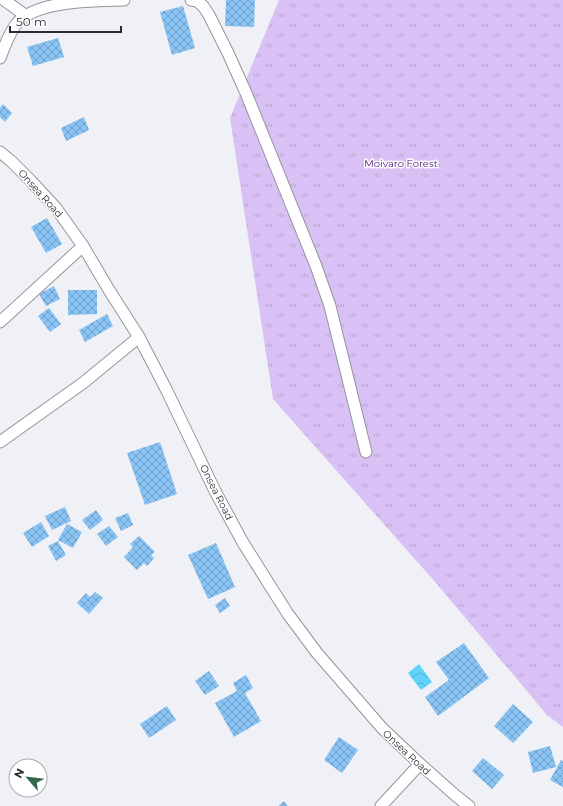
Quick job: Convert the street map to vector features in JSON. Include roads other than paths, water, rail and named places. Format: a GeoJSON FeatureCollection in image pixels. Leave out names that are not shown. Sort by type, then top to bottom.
{"type":"FeatureCollection","features":[{"type":"Feature","properties":{"kind":"street"},"geometry":{"type":"LineString","coordinates":[[4,0],[25,15]]}},
{"type":"Feature","properties":{"kind":"street"},"geometry":{"type":"LineString","coordinates":[[0,58],[12,29],[25,15],[60,4],[85,1],[124,0]]}},
{"type":"Feature","properties":{"kind":"street"},"geometry":{"type":"LineString","coordinates":[[196,0],[203,6],[209,15],[246,93],[316,266],[330,306],[366,452]]}},
{"type":"Feature","properties":{"kind":"street","name":"Onsea Road"},"geometry":{"type":"LineString","coordinates":[[0,152],[11,161],[56,208],[83,246],[139,337],[242,541],[288,614],[318,653],[382,728],[420,764],[469,806]]}},
{"type":"Feature","properties":{"kind":"street"},"geometry":{"type":"LineString","coordinates":[[0,322],[83,246]]}},
{"type":"Feature","properties":{"kind":"street"},"geometry":{"type":"LineString","coordinates":[[0,442],[83,383],[139,337]]}},
{"type":"Feature","properties":{"kind":"street"},"geometry":{"type":"LineString","coordinates":[[381,806],[420,764]]}},
{"type":"Feature","properties":{"kind":"water"},"geometry":{"type":"Polygon","coordinates":[[[419,664],[432,682],[421,690],[408,673],[419,664]]]}},
{"type":"Feature","properties":{"kind":"park label","name":"Moivaro Forest"},"geometry":{"type":"Point","coordinates":[401,163]}}]}
